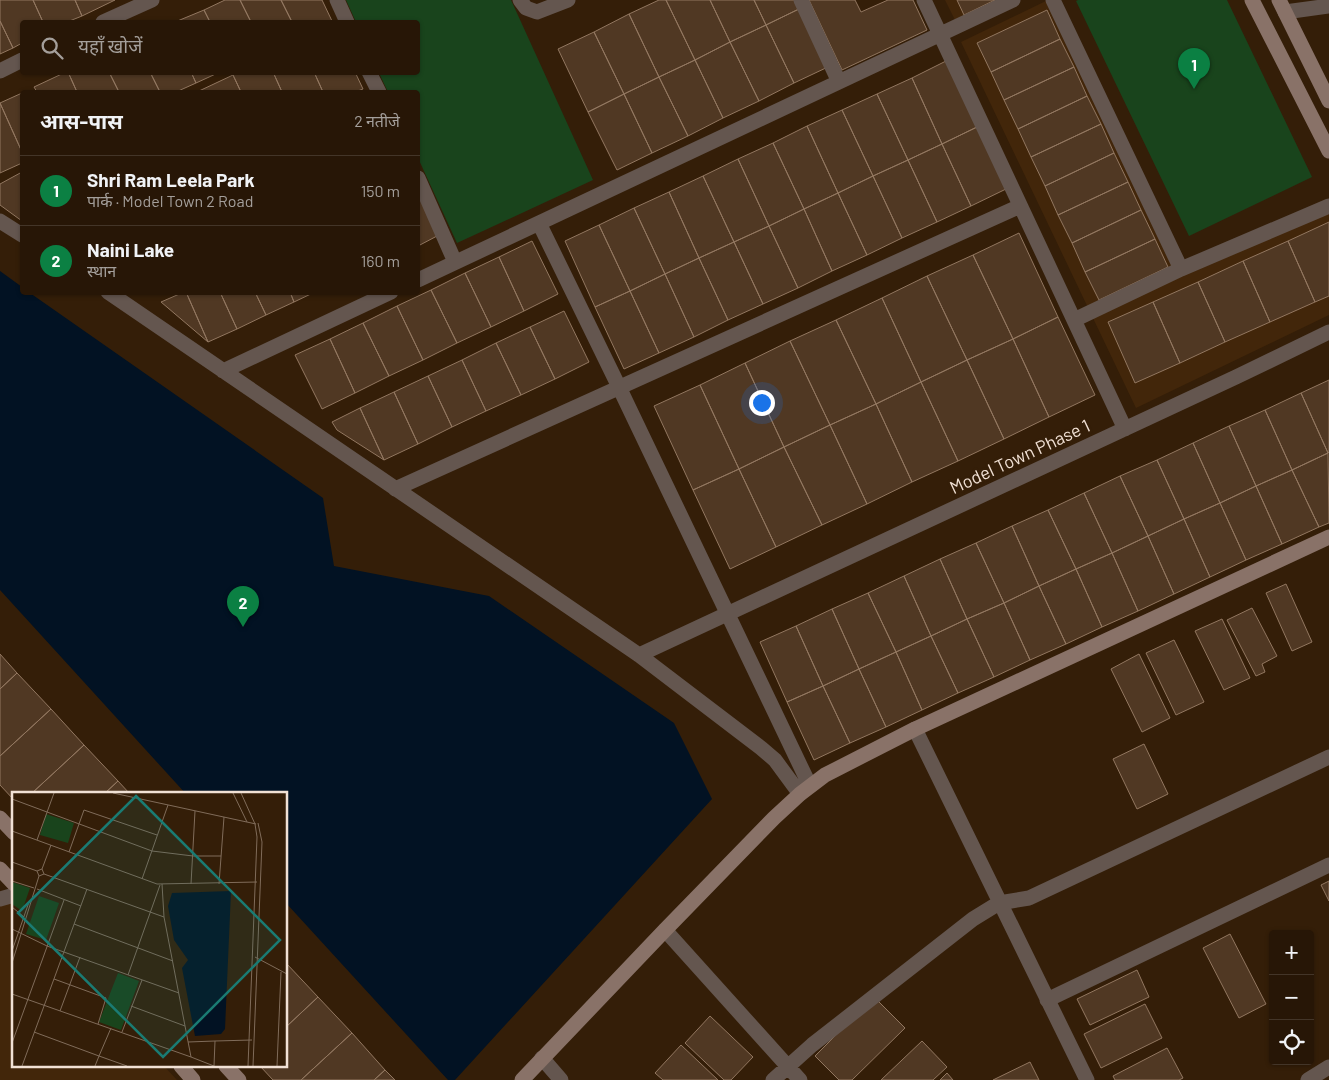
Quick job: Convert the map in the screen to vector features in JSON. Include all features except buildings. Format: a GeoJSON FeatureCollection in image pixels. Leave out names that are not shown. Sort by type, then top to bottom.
{"type":"FeatureCollection","features":[{"type":"Feature","properties":{"kind":"street"},"geometry":{"type":"LineString","coordinates":[[107,20],[152,0]]}},
{"type":"Feature","properties":{"kind":"street"},"geometry":{"type":"LineString","coordinates":[[336,0],[346,20]]}},
{"type":"Feature","properties":{"kind":"street"},"geometry":{"type":"LineString","coordinates":[[520,0],[526,8],[537,12],[568,0]]}},
{"type":"Feature","properties":{"kind":"street"},"geometry":{"type":"LineString","coordinates":[[801,0],[839,82]]}},
{"type":"Feature","properties":{"kind":"street"},"geometry":{"type":"LineString","coordinates":[[924,0],[1125,429]]}},
{"type":"Feature","properties":{"kind":"street"},"geometry":{"type":"LineString","coordinates":[[420,279],[1013,0]]}},
{"type":"Feature","properties":{"kind":"street"},"geometry":{"type":"LineString","coordinates":[[1053,0],[1181,269]]}},
{"type":"Feature","properties":{"kind":"street"},"geometry":{"type":"LineString","coordinates":[[1252,0],[1329,151]]}},
{"type":"Feature","properties":{"kind":"street"},"geometry":{"type":"LineString","coordinates":[[1329,6],[1282,6],[1329,101]]}},
{"type":"Feature","properties":{"kind":"street"},"geometry":{"type":"LineString","coordinates":[[0,71],[20,61]]}},
{"type":"Feature","properties":{"kind":"street"},"geometry":{"type":"LineString","coordinates":[[371,75],[377,90]]}},
{"type":"Feature","properties":{"kind":"street"},"geometry":{"type":"LineString","coordinates":[[420,183],[455,262]]}},
{"type":"Feature","properties":{"kind":"street"},"geometry":{"type":"LineString","coordinates":[[395,489],[1020,206]]}},
{"type":"Feature","properties":{"kind":"street"},"geometry":{"type":"LineString","coordinates":[[1074,320],[1181,269],[1329,206]]}},
{"type":"Feature","properties":{"kind":"street"},"geometry":{"type":"LineString","coordinates":[[0,221],[20,234]]}},
{"type":"Feature","properties":{"kind":"street"},"geometry":{"type":"LineString","coordinates":[[539,223],[620,387],[727,614],[805,790]]}},
{"type":"Feature","properties":{"kind":"street"},"geometry":{"type":"LineString","coordinates":[[112,295],[639,655],[761,748],[805,790]]}},
{"type":"Feature","properties":{"kind":"street"},"geometry":{"type":"LineString","coordinates":[[223,371],[385,295]]}},
{"type":"Feature","properties":{"kind":"street","name":"Model Town Phase 1"},"geometry":{"type":"LineString","coordinates":[[639,655],[1236,378],[1329,332]]}},
{"type":"Feature","properties":{"kind":"street"},"geometry":{"type":"LineString","coordinates":[[522,1080],[665,930],[805,790],[825,776],[915,729],[1329,537]]}},
{"type":"Feature","properties":{"kind":"street"},"geometry":{"type":"LineString","coordinates":[[915,729],[999,904],[1087,1080]]}},
{"type":"Feature","properties":{"kind":"street"},"geometry":{"type":"LineString","coordinates":[[773,1080],[812,1044],[965,925],[999,904],[1029,898],[1329,757]]}},
{"type":"Feature","properties":{"kind":"street"},"geometry":{"type":"LineString","coordinates":[[0,818],[12,831]]}},
{"type":"Feature","properties":{"kind":"street"},"geometry":{"type":"LineString","coordinates":[[1047,1000],[1329,865]]}},
{"type":"Feature","properties":{"kind":"street"},"geometry":{"type":"LineString","coordinates":[[0,869],[12,882]]}},
{"type":"Feature","properties":{"kind":"street"},"geometry":{"type":"LineString","coordinates":[[665,930],[800,1080]]}},
{"type":"Feature","properties":{"kind":"street"},"geometry":{"type":"LineString","coordinates":[[542,1058],[561,1080]]}},
{"type":"Feature","properties":{"kind":"street"},"geometry":{"type":"LineString","coordinates":[[1308,1080],[1329,1067]]}},
{"type":"Feature","properties":{"kind":"street"},"geometry":{"type":"LineString","coordinates":[[183,1068],[193,1080]]}},
{"type":"Feature","properties":{"kind":"street"},"geometry":{"type":"LineString","coordinates":[[228,1068],[239,1080]]}},
{"type":"Feature","properties":{"kind":"shaded area"},"geometry":{"type":"Polygon","coordinates":[[[945,0],[995,0],[955,20],[945,0]]]}},
{"type":"Feature","properties":{"kind":"shaded area"},"geometry":{"type":"Polygon","coordinates":[[[1048,0],[1189,272],[1329,210],[1329,315],[1136,408],[961,42],[1048,0]]]}},
{"type":"Feature","properties":{"kind":"shaded area"},"geometry":{"type":"Polygon","coordinates":[[[0,891],[12,904],[12,1068],[166,1068],[177,1080],[0,1080],[0,891]]]}},
{"type":"Feature","properties":{"kind":"green space"},"geometry":{"type":"Polygon","coordinates":[[[346,0],[511,0],[593,180],[457,243],[420,162],[420,90],[387,90],[380,75],[420,75],[420,20],[355,20],[346,0]]]}},
{"type":"Feature","properties":{"kind":"green space"},"geometry":{"type":"Polygon","coordinates":[[[1227,0],[1312,177],[1189,236],[1076,1],[1227,0]]]}},
{"type":"Feature","properties":{"kind":"water"},"geometry":{"type":"Polygon","coordinates":[[[0,271],[20,286],[20,295],[33,295],[323,498],[334,566],[489,596],[674,723],[712,799],[455,1080],[448,1080],[288,905],[288,792],[184,792],[0,590],[0,271]]]}},
{"type":"Feature","properties":{"kind":"place","name":"Shri Ram Leela Park"},"geometry":{"type":"Point","coordinates":[1194,89]}},
{"type":"Feature","properties":{"kind":"place","name":"Naini Lake"},"geometry":{"type":"Point","coordinates":[243,627]}}]}
